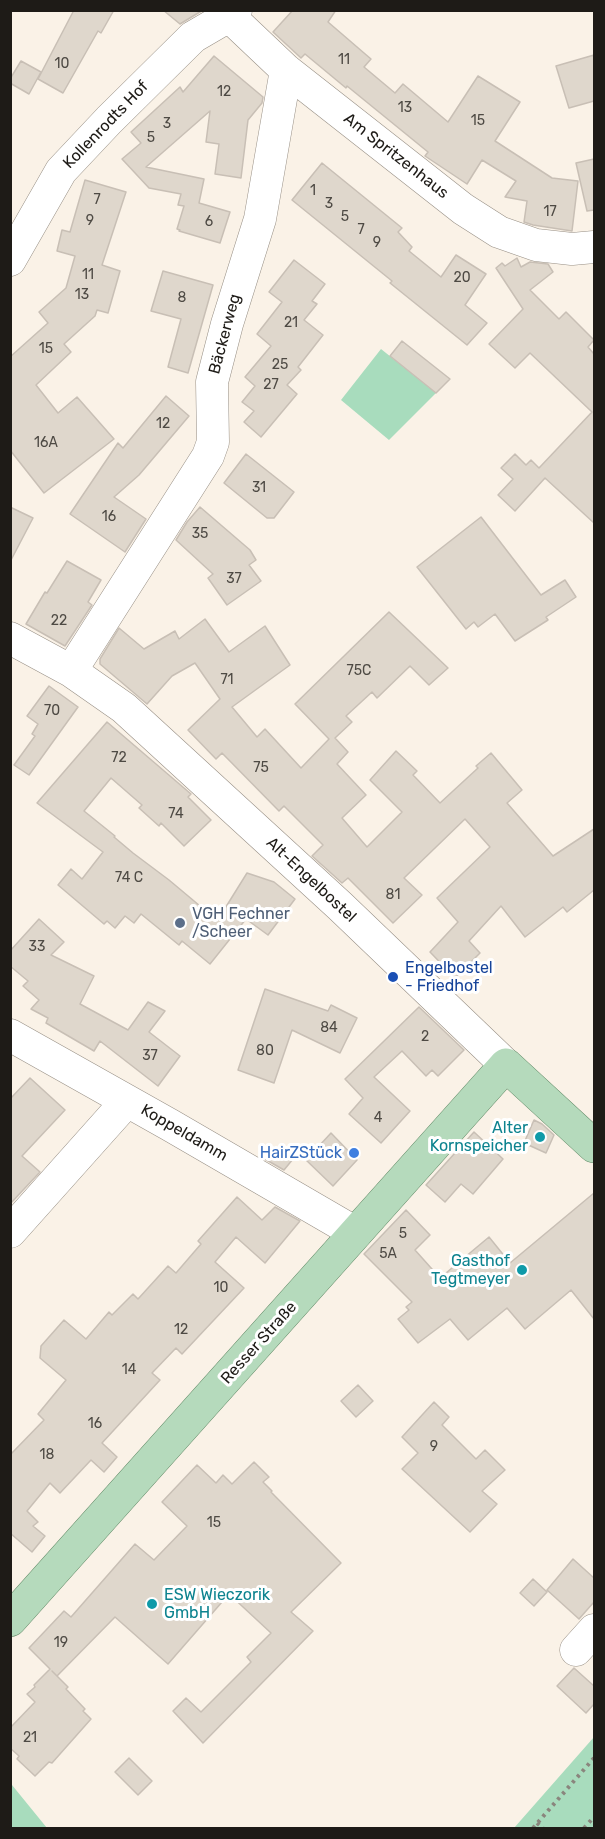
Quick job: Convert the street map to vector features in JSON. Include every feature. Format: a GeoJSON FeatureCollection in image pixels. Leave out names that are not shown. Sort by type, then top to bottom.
{"type":"FeatureCollection","features":[{"type":"Feature","properties":{"kind":"main road","name":"Alt-Engelbostel"},"geometry":{"type":"LineString","coordinates":[[506,1065],[594,1146]]}},
{"type":"Feature","properties":{"kind":"main road","name":"Resser Straße"},"geometry":{"type":"LineString","coordinates":[[10,1620],[506,1065]]}},
{"type":"Feature","properties":{"kind":"street","name":"Am Spritzenhaus"},"geometry":{"type":"LineString","coordinates":[[233,13],[286,70],[463,209],[499,232],[536,244],[572,249],[594,247]]}},
{"type":"Feature","properties":{"kind":"street","name":"Kollenrodts Hof"},"geometry":{"type":"LineString","coordinates":[[10,260],[61,171],[109,120],[193,38],[233,13]]}},
{"type":"Feature","properties":{"kind":"street","name":"Bäckerweg"},"geometry":{"type":"LineString","coordinates":[[71,671],[211,449],[213,442],[212,382],[227,324],[260,219],[286,70]]}},
{"type":"Feature","properties":{"kind":"street","name":"Alt-Engelbostel"},"geometry":{"type":"LineString","coordinates":[[10,638],[71,671],[124,708],[340,906],[506,1065]]}},
{"type":"Feature","properties":{"kind":"street","name":"Koppeldamm"},"geometry":{"type":"LineString","coordinates":[[10,1035],[356,1233]]}},
{"type":"Feature","properties":{"kind":"street"},"geometry":{"type":"LineString","coordinates":[[10,1232],[127,1101]]}},
{"type":"Feature","properties":{"kind":"path"},"geometry":{"type":"LineString","coordinates":[[533,1828],[594,1758]]}},
{"type":"Feature","properties":{"kind":"path"},"geometry":{"type":"LineString","coordinates":[[584,1828],[594,1817]]}},
{"type":"Feature","properties":{"kind":"path"},"geometry":{"type":"LineString","coordinates":[[537,1823],[543,1828]]}},
{"type":"Feature","properties":{"kind":"green space"},"geometry":{"type":"Polygon","coordinates":[[[381,349],[436,393],[389,440],[341,400],[381,349]]]}},
{"type":"Feature","properties":{"kind":"green space"},"geometry":{"type":"Polygon","coordinates":[[[594,1737],[594,1828],[514,1828],[594,1737]]]}},
{"type":"Feature","properties":{"kind":"green space"},"geometry":{"type":"Polygon","coordinates":[[[12,1785],[47,1828],[11,1828],[12,1785]]]}},
{"type":"Feature","properties":{"kind":"building"},"geometry":{"type":"Polygon","coordinates":[[[74,10],[114,10],[101,33],[98,31],[63,93],[38,79],[74,10]]]}},
{"type":"Feature","properties":{"kind":"building"},"geometry":{"type":"Polygon","coordinates":[[[163,10],[203,10],[180,24],[163,10]]]}},
{"type":"Feature","properties":{"kind":"building"},"geometry":{"type":"Polygon","coordinates":[[[293,10],[336,10],[328,22],[371,59],[364,67],[395,93],[403,84],[448,122],[478,76],[520,102],[495,141],[552,178],[578,181],[572,231],[524,222],[527,201],[505,197],[516,181],[482,160],[467,184],[425,156],[428,152],[305,54],[301,58],[273,32],[293,10]]]}},
{"type":"Feature","properties":{"kind":"building"},"geometry":{"type":"Polygon","coordinates":[[[594,55],[594,101],[569,108],[556,66],[594,55]]]}},
{"type":"Feature","properties":{"kind":"building"},"geometry":{"type":"Polygon","coordinates":[[[214,56],[263,97],[262,103],[248,120],[241,178],[215,174],[219,144],[206,142],[210,111],[146,167],[204,179],[199,203],[230,212],[220,243],[179,231],[177,229],[184,206],[178,205],[181,194],[149,188],[122,159],[141,143],[131,132],[180,87],[183,92],[214,56]]]}},
{"type":"Feature","properties":{"kind":"building"},"geometry":{"type":"Polygon","coordinates":[[[21,61],[41,72],[29,94],[10,83],[21,61]]]}},
{"type":"Feature","properties":{"kind":"building"},"geometry":{"type":"Polygon","coordinates":[[[594,159],[594,210],[587,211],[576,163],[594,159]]]}},
{"type":"Feature","properties":{"kind":"building"},"geometry":{"type":"Polygon","coordinates":[[[322,163],[402,228],[398,232],[412,247],[409,251],[441,277],[456,255],[486,274],[465,305],[487,323],[467,345],[292,200],[322,163]]]}},
{"type":"Feature","properties":{"kind":"building"},"geometry":{"type":"Polygon","coordinates":[[[85,180],[126,192],[102,265],[120,271],[108,313],[97,310],[95,316],[64,344],[71,352],[36,385],[58,413],[77,397],[114,439],[44,493],[10,450],[10,357],[48,323],[39,312],[66,288],[75,256],[57,251],[62,230],[70,232],[85,180]]]}},
{"type":"Feature","properties":{"kind":"building"},"geometry":{"type":"Polygon","coordinates":[[[517,258],[521,267],[530,262],[548,264],[553,272],[530,290],[559,319],[566,312],[594,340],[588,347],[594,354],[594,523],[545,478],[515,511],[498,495],[513,479],[501,468],[515,454],[526,465],[531,460],[539,468],[592,412],[530,353],[515,368],[489,344],[523,309],[496,268],[502,263],[505,266],[517,258]]]}},
{"type":"Feature","properties":{"kind":"building"},"geometry":{"type":"Polygon","coordinates":[[[294,260],[325,284],[312,301],[317,304],[304,320],[323,335],[298,367],[301,370],[287,385],[297,394],[261,437],[244,422],[254,411],[242,402],[255,386],[245,377],[271,346],[257,334],[282,302],[269,292],[294,260]]]}},
{"type":"Feature","properties":{"kind":"building"},"geometry":{"type":"Polygon","coordinates":[[[163,271],[213,285],[188,373],[168,367],[181,319],[151,311],[163,271]]]}},
{"type":"Feature","properties":{"kind":"building"},"geometry":{"type":"Polygon","coordinates":[[[402,341],[450,379],[436,393],[390,356],[402,341]]]}},
{"type":"Feature","properties":{"kind":"building"},"geometry":{"type":"Polygon","coordinates":[[[166,396],[189,416],[139,475],[114,497],[146,519],[125,552],[70,514],[118,443],[123,448],[166,396]]]}},
{"type":"Feature","properties":{"kind":"building"},"geometry":{"type":"Polygon","coordinates":[[[246,454],[294,492],[274,518],[267,518],[224,483],[246,454]]]}},
{"type":"Feature","properties":{"kind":"building"},"geometry":{"type":"Polygon","coordinates":[[[10,507],[33,518],[10,562],[10,507]]]}},
{"type":"Feature","properties":{"kind":"building"},"geometry":{"type":"Polygon","coordinates":[[[200,507],[250,550],[256,560],[249,565],[261,581],[227,605],[208,578],[213,574],[176,540],[200,507]]]}},
{"type":"Feature","properties":{"kind":"building"},"geometry":{"type":"Polygon","coordinates":[[[481,517],[541,595],[565,580],[576,597],[546,617],[548,620],[515,641],[495,614],[478,627],[474,622],[466,629],[417,567],[481,517]]]}},
{"type":"Feature","properties":{"kind":"building"},"geometry":{"type":"Polygon","coordinates":[[[67,561],[101,580],[88,602],[92,605],[65,646],[26,624],[67,561]]]}},
{"type":"Feature","properties":{"kind":"building"},"geometry":{"type":"Polygon","coordinates":[[[389,612],[448,668],[429,685],[410,666],[377,698],[372,692],[346,716],[352,722],[335,738],[348,752],[337,764],[366,795],[342,818],[367,847],[402,812],[370,780],[396,751],[417,771],[413,775],[440,803],[491,753],[522,790],[507,803],[553,856],[594,829],[594,890],[567,912],[563,907],[525,937],[501,906],[469,941],[480,953],[455,978],[430,952],[458,922],[437,898],[490,847],[465,819],[404,878],[422,895],[393,923],[348,878],[342,883],[312,856],[323,845],[284,806],[279,811],[222,753],[216,759],[188,730],[220,699],[195,663],[172,676],[147,704],[100,664],[100,659],[119,628],[144,649],[175,631],[179,639],[205,619],[229,652],[265,626],[290,665],[232,707],[257,737],[265,729],[301,768],[329,739],[295,704],[389,612]]]}},
{"type":"Feature","properties":{"kind":"building"},"geometry":{"type":"Polygon","coordinates":[[[49,686],[78,707],[29,775],[14,765],[35,736],[32,734],[38,724],[27,716],[49,686]]]}},
{"type":"Feature","properties":{"kind":"building"},"geometry":{"type":"Polygon","coordinates":[[[107,722],[191,794],[188,797],[211,820],[184,846],[161,823],[159,826],[139,808],[142,805],[111,778],[84,811],[206,911],[208,909],[219,918],[247,873],[274,882],[295,899],[268,935],[246,919],[210,964],[182,941],[179,945],[141,914],[134,923],[125,916],[115,928],[107,921],[104,924],[58,885],[71,869],[82,879],[103,852],[37,803],[107,722]]]}},
{"type":"Feature","properties":{"kind":"building"},"geometry":{"type":"Polygon","coordinates":[[[39,919],[64,942],[51,955],[94,976],[80,1004],[128,1030],[148,1002],[165,1011],[149,1032],[180,1056],[158,1086],[100,1041],[94,1051],[46,1023],[48,1018],[31,1009],[39,1000],[23,986],[28,981],[10,966],[10,951],[39,919]]]}},
{"type":"Feature","properties":{"kind":"building"},"geometry":{"type":"Polygon","coordinates":[[[265,989],[328,1011],[331,1005],[357,1018],[340,1053],[292,1030],[274,1083],[238,1070],[265,989]]]}},
{"type":"Feature","properties":{"kind":"building"},"geometry":{"type":"Polygon","coordinates":[[[419,1007],[464,1050],[438,1076],[432,1070],[426,1076],[402,1051],[374,1077],[410,1111],[381,1143],[349,1114],[363,1098],[345,1079],[419,1007]]]}},
{"type":"Feature","properties":{"kind":"building"},"geometry":{"type":"Polygon","coordinates":[[[30,1078],[65,1110],[22,1156],[40,1172],[10,1204],[10,1099],[30,1078]]]}},
{"type":"Feature","properties":{"kind":"building","name":"Alter Kornspeicher"},"geometry":{"type":"Polygon","coordinates":[[[534,1120],[554,1135],[546,1153],[524,1143],[534,1120]]]}},
{"type":"Feature","properties":{"kind":"building"},"geometry":{"type":"Polygon","coordinates":[[[474,1132],[503,1159],[473,1194],[461,1184],[445,1202],[426,1185],[474,1132]]]}},
{"type":"Feature","properties":{"kind":"building"},"geometry":{"type":"Polygon","coordinates":[[[331,1133],[357,1160],[333,1186],[306,1160],[331,1133]]]}},
{"type":"Feature","properties":{"kind":"building"},"geometry":{"type":"Polygon","coordinates":[[[275,1147],[293,1159],[284,1170],[263,1158],[275,1147]]]}},
{"type":"Feature","properties":{"kind":"building","name":"Gasthof Tegtmeyer"},"geometry":{"type":"Polygon","coordinates":[[[594,1193],[594,1319],[571,1290],[525,1329],[507,1308],[468,1340],[450,1319],[418,1343],[398,1319],[409,1310],[406,1307],[412,1302],[364,1254],[406,1210],[430,1235],[415,1250],[440,1278],[489,1237],[510,1263],[594,1193]]]}},
{"type":"Feature","properties":{"kind":"building"},"geometry":{"type":"Polygon","coordinates":[[[237,1197],[262,1220],[275,1207],[300,1221],[265,1263],[236,1237],[215,1262],[244,1288],[182,1354],[176,1348],[152,1373],[160,1380],[102,1443],[117,1457],[104,1472],[91,1460],[60,1493],[50,1483],[27,1511],[38,1522],[33,1526],[45,1536],[32,1552],[10,1533],[10,1455],[44,1420],[38,1414],[66,1380],[40,1358],[41,1346],[64,1320],[86,1339],[109,1312],[112,1315],[133,1294],[138,1299],[168,1266],[176,1273],[201,1244],[198,1241],[237,1197]]]}},
{"type":"Feature","properties":{"kind":"building"},"geometry":{"type":"Polygon","coordinates":[[[358,1385],[373,1401],[356,1417],[341,1401],[358,1385]]]}},
{"type":"Feature","properties":{"kind":"building"},"geometry":{"type":"Polygon","coordinates":[[[434,1402],[449,1417],[442,1425],[476,1459],[485,1450],[505,1470],[482,1491],[497,1504],[470,1532],[402,1469],[418,1453],[402,1437],[434,1402]]]}},
{"type":"Feature","properties":{"kind":"building"},"geometry":{"type":"Polygon","coordinates":[[[254,1462],[269,1477],[263,1482],[271,1492],[341,1563],[291,1612],[313,1631],[203,1743],[173,1711],[186,1698],[201,1712],[251,1662],[247,1657],[271,1633],[229,1594],[168,1664],[115,1617],[57,1676],[68,1687],[66,1689],[91,1719],[52,1763],[49,1762],[35,1776],[17,1759],[19,1756],[10,1748],[10,1728],[35,1702],[27,1694],[50,1669],[29,1648],[64,1611],[71,1617],[135,1544],[154,1560],[187,1526],[162,1502],[197,1465],[216,1483],[223,1475],[232,1484],[254,1462]]]}},
{"type":"Feature","properties":{"kind":"building"},"geometry":{"type":"Polygon","coordinates":[[[573,1559],[594,1578],[594,1602],[579,1619],[547,1590],[573,1559]]]}},
{"type":"Feature","properties":{"kind":"building"},"geometry":{"type":"Polygon","coordinates":[[[533,1579],[547,1592],[534,1606],[520,1593],[533,1579]]]}},
{"type":"Feature","properties":{"kind":"building"},"geometry":{"type":"Polygon","coordinates":[[[574,1668],[594,1686],[594,1704],[586,1713],[557,1686],[574,1668]]]}},
{"type":"Feature","properties":{"kind":"building"},"geometry":{"type":"Polygon","coordinates":[[[129,1758],[152,1781],[138,1795],[115,1772],[129,1758]]]}},
{"type":"Feature","properties":{"kind":"place","name":"VGH Fechner /Scheer"},"geometry":{"type":"Point","coordinates":[180,923]}},
{"type":"Feature","properties":{"kind":"place","name":"Engelbostel - Friedhof"},"geometry":{"type":"Point","coordinates":[393,977]}},
{"type":"Feature","properties":{"kind":"place","name":"Alter Kornspeicher"},"geometry":{"type":"Point","coordinates":[540,1137]}},
{"type":"Feature","properties":{"kind":"place","name":"HairZStück"},"geometry":{"type":"Point","coordinates":[354,1153]}},
{"type":"Feature","properties":{"kind":"place","name":"Gasthof Tegtmeyer"},"geometry":{"type":"Point","coordinates":[522,1270]}},
{"type":"Feature","properties":{"kind":"place","name":"ESW Wieczorik GmbH"},"geometry":{"type":"Point","coordinates":[152,1604]}}]}
